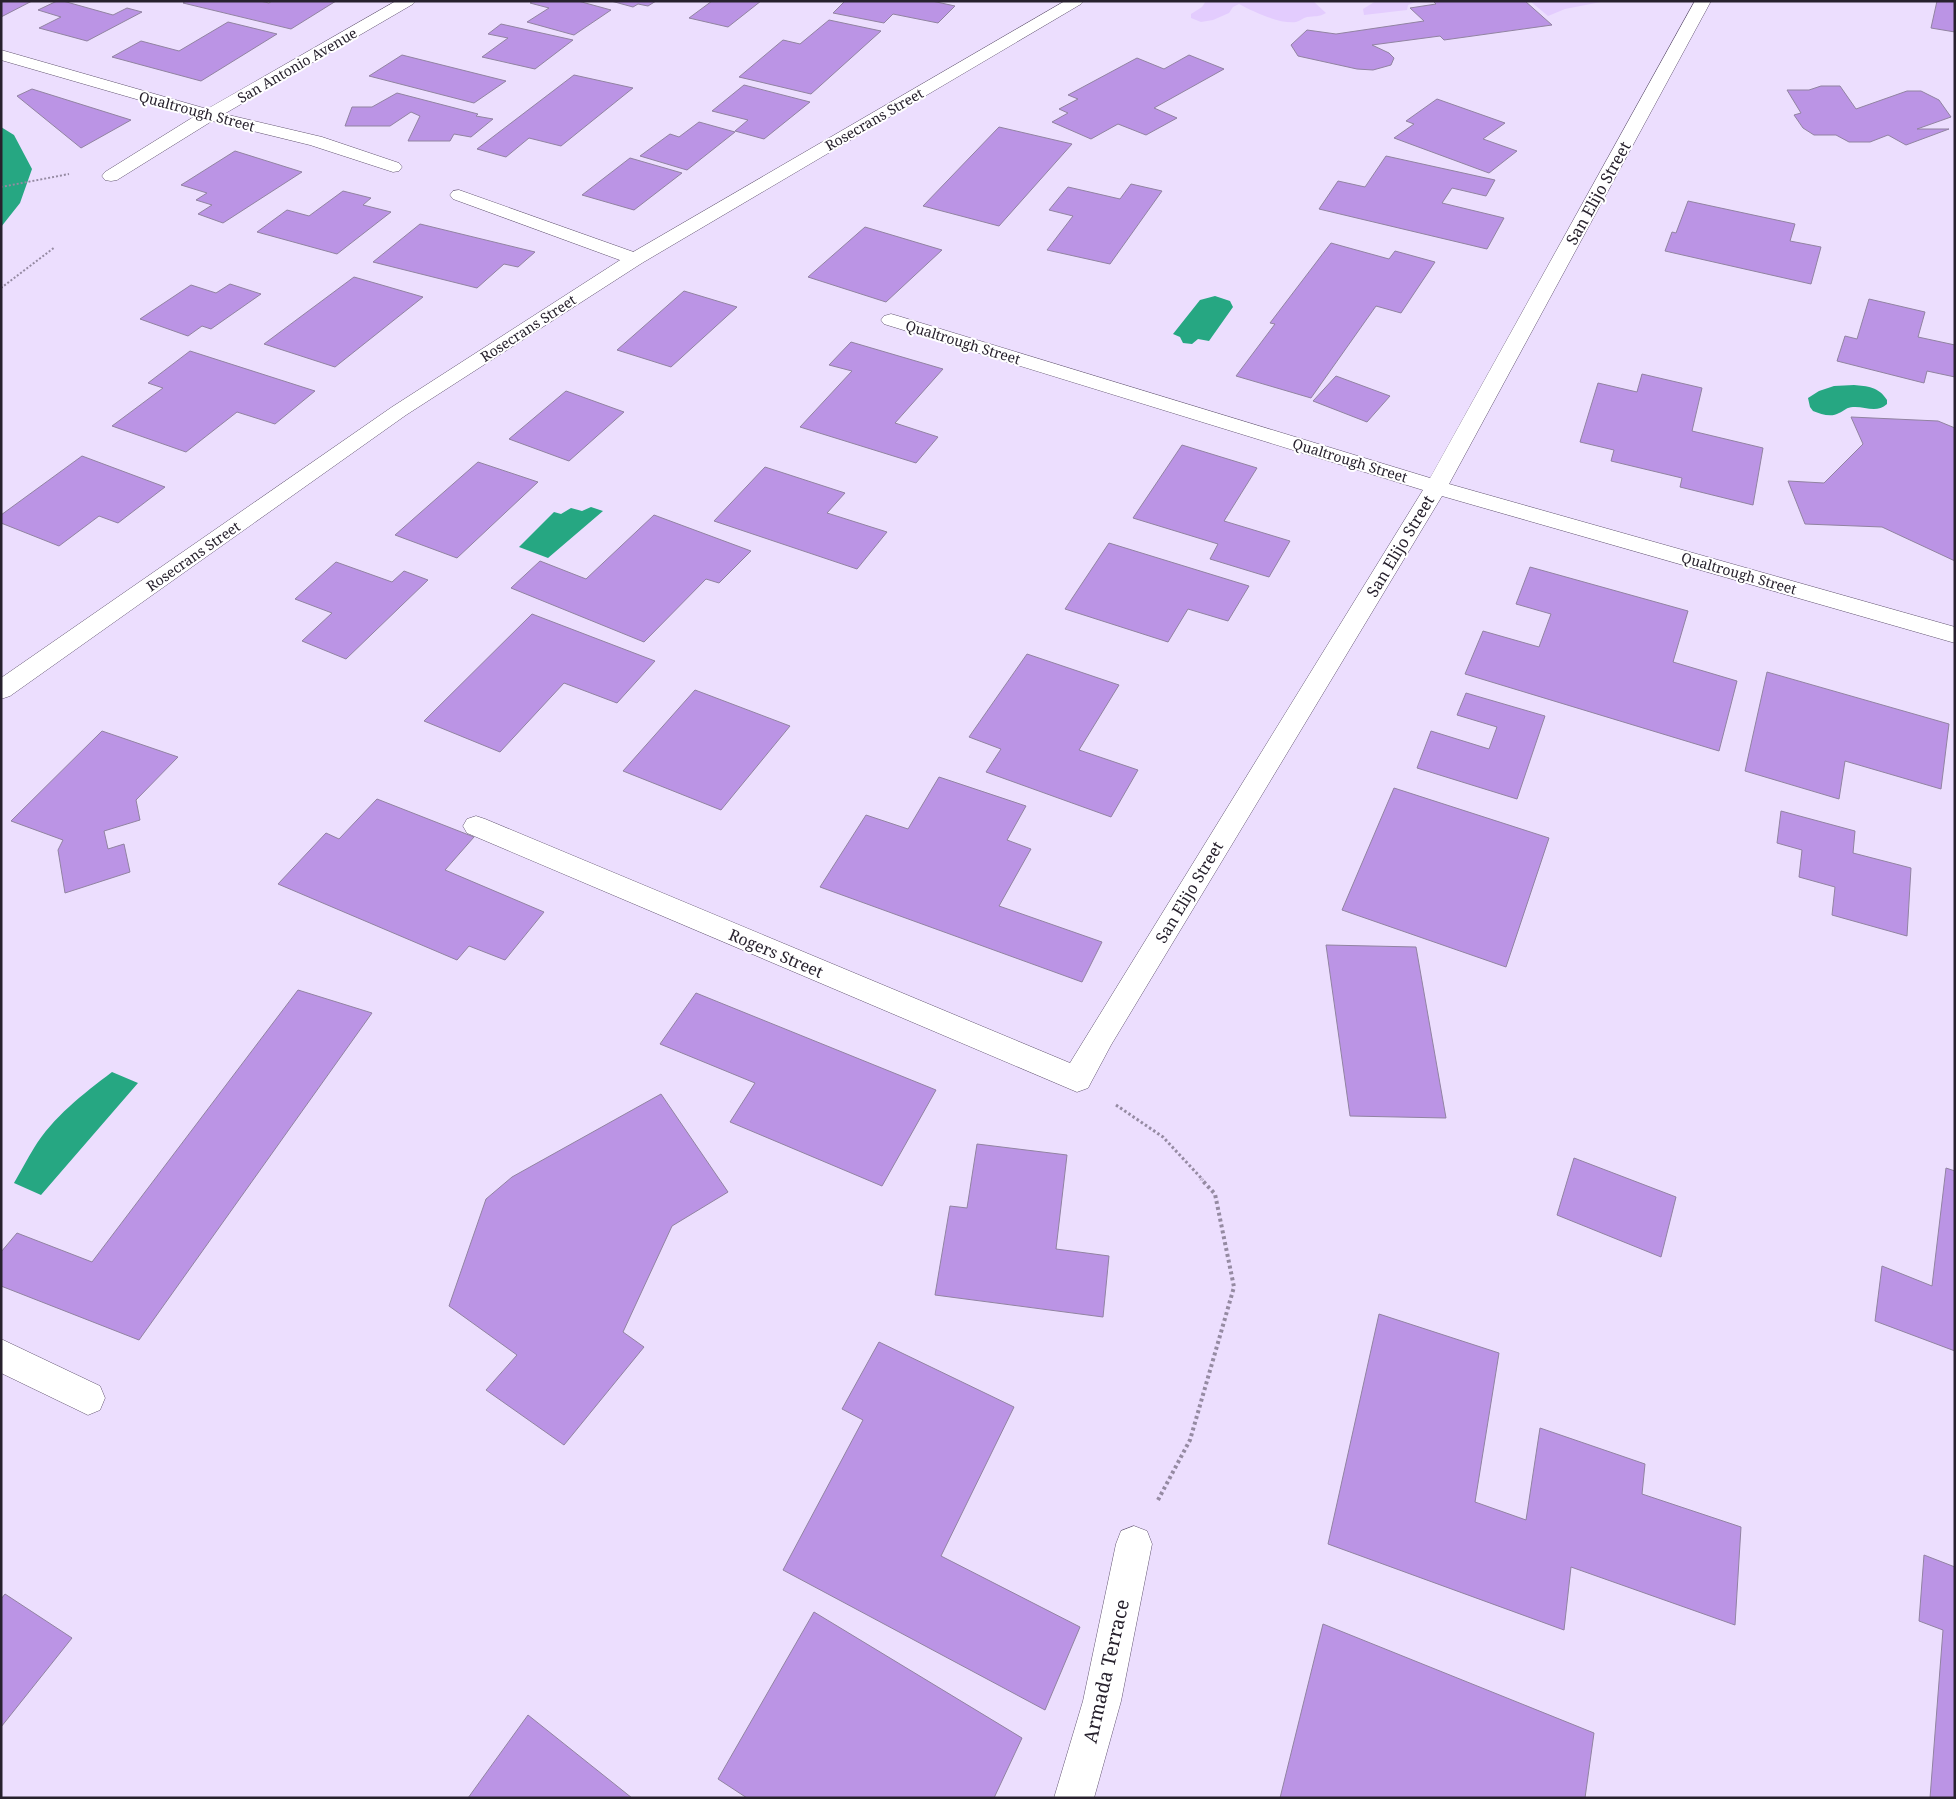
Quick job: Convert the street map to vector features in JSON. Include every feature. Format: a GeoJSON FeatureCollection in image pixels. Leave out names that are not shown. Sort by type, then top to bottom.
{"type":"FeatureCollection","features":[{"type":"Feature","properties":{"kind":"street","name":"San Antonio Avenue"},"geometry":{"type":"LineString","coordinates":[[111,176],[209,115],[408,1]]}},
{"type":"Feature","properties":{"kind":"street","name":"Rosecrans Street"},"geometry":{"type":"LineString","coordinates":[[1,690],[399,412],[635,259],[1076,1]]}},
{"type":"Feature","properties":{"kind":"street","name":"San Elijo Street"},"geometry":{"type":"LineString","coordinates":[[1077,1079],[1101,1036],[1436,487],[1703,1]]}},
{"type":"Feature","properties":{"kind":"street","name":"Qualtrough Street"},"geometry":{"type":"LineString","coordinates":[[1,55],[209,115],[316,141],[393,167]]}},
{"type":"Feature","properties":{"kind":"street"},"geometry":{"type":"LineString","coordinates":[[459,195],[635,259]]}},
{"type":"Feature","properties":{"kind":"street","name":"Qualtrough Street"},"geometry":{"type":"LineString","coordinates":[[891,320],[1436,487],[1955,635]]}},
{"type":"Feature","properties":{"kind":"street","name":"Rogers Street"},"geometry":{"type":"LineString","coordinates":[[476,826],[1077,1079]]}},
{"type":"Feature","properties":{"kind":"street"},"geometry":{"type":"LineString","coordinates":[[1,1355],[88,1398]]}},
{"type":"Feature","properties":{"kind":"street","name":"Armada Terrace"},"geometry":{"type":"LineString","coordinates":[[1074,1798],[1102,1701],[1134,1544]]}},
{"type":"Feature","properties":{"kind":"path"},"geometry":{"type":"LineString","coordinates":[[1,187],[75,172]]}},
{"type":"Feature","properties":{"kind":"path"},"geometry":{"type":"LineString","coordinates":[[1,288],[55,248]]}},
{"type":"Feature","properties":{"kind":"path"},"geometry":{"type":"LineString","coordinates":[[1077,1079],[1163,1137],[1215,1194],[1234,1287],[1190,1440],[1134,1544]]}},
{"type":"Feature","properties":{"kind":"shaded area"},"geometry":{"type":"Polygon","coordinates":[[[1206,1],[1313,1],[1326,13],[1307,17],[1296,22],[1289,22],[1267,17],[1239,4],[1233,7],[1229,13],[1213,20],[1201,22],[1191,18],[1191,14],[1202,7],[1206,1]]]}},
{"type":"Feature","properties":{"kind":"shaded area"},"geometry":{"type":"Polygon","coordinates":[[[1376,1],[1418,1],[1408,5],[1407,10],[1364,15],[1363,9],[1376,1]]]}},
{"type":"Feature","properties":{"kind":"shaded area"},"geometry":{"type":"Polygon","coordinates":[[[1530,1],[1606,1],[1565,9],[1548,16],[1530,1]]]}},
{"type":"Feature","properties":{"kind":"shaded area"},"geometry":{"type":"Polygon","coordinates":[[[1,127],[14,135],[32,169],[20,203],[1,227],[1,127]]]}},
{"type":"Feature","properties":{"kind":"shaded area"},"geometry":{"type":"Polygon","coordinates":[[[1215,296],[1230,301],[1233,307],[1209,341],[1198,339],[1192,344],[1183,343],[1180,337],[1173,334],[1200,300],[1215,296]]]}},
{"type":"Feature","properties":{"kind":"shaded area"},"geometry":{"type":"Polygon","coordinates":[[[1854,385],[1868,387],[1880,392],[1887,400],[1887,404],[1879,409],[1851,407],[1829,415],[1813,411],[1810,407],[1808,398],[1819,391],[1834,386],[1854,385]]]}},
{"type":"Feature","properties":{"kind":"shaded area"},"geometry":{"type":"Polygon","coordinates":[[[591,507],[603,511],[548,558],[519,547],[554,512],[561,514],[571,508],[582,511],[591,507]]]}},
{"type":"Feature","properties":{"kind":"shaded area"},"geometry":{"type":"Polygon","coordinates":[[[112,1072],[138,1083],[41,1195],[14,1183],[34,1148],[50,1126],[59,1116],[112,1072]]]}},
{"type":"Feature","properties":{"kind":"building"},"geometry":{"type":"Polygon","coordinates":[[[1,1],[32,1],[1,17],[1,1]]]}},
{"type":"Feature","properties":{"kind":"building"},"geometry":{"type":"Polygon","coordinates":[[[57,1],[113,15],[127,8],[142,12],[87,41],[39,28],[61,17],[38,10],[57,1]]]}},
{"type":"Feature","properties":{"kind":"building"},"geometry":{"type":"Polygon","coordinates":[[[186,1],[260,1],[269,3],[272,1],[336,1],[291,29],[183,3],[186,1]]]}},
{"type":"Feature","properties":{"kind":"building"},"geometry":{"type":"Polygon","coordinates":[[[533,1],[578,1],[611,10],[574,35],[527,22],[549,8],[530,3],[533,1]]]}},
{"type":"Feature","properties":{"kind":"building"},"geometry":{"type":"Polygon","coordinates":[[[611,1],[656,1],[648,6],[638,4],[633,7],[611,1]]]}},
{"type":"Feature","properties":{"kind":"building"},"geometry":{"type":"Polygon","coordinates":[[[712,1],[761,1],[728,27],[689,18],[712,1]]]}},
{"type":"Feature","properties":{"kind":"building"},"geometry":{"type":"Polygon","coordinates":[[[845,1],[932,1],[955,6],[938,23],[893,14],[884,23],[833,13],[845,1]]]}},
{"type":"Feature","properties":{"kind":"building"},"geometry":{"type":"Polygon","coordinates":[[[1433,1],[1525,1],[1552,25],[1444,40],[1440,36],[1372,45],[1389,53],[1394,58],[1391,65],[1373,70],[1357,69],[1298,56],[1291,45],[1307,30],[1336,34],[1424,21],[1410,8],[1436,4],[1433,1]]]}},
{"type":"Feature","properties":{"kind":"building"},"geometry":{"type":"Polygon","coordinates":[[[1937,1],[1955,1],[1955,32],[1931,28],[1937,1]]]}},
{"type":"Feature","properties":{"kind":"building"},"geometry":{"type":"Polygon","coordinates":[[[829,20],[881,31],[811,94],[739,77],[783,40],[800,44],[829,20]]]}},
{"type":"Feature","properties":{"kind":"building"},"geometry":{"type":"Polygon","coordinates":[[[228,22],[277,34],[201,81],[112,57],[141,41],[179,51],[228,22]]]}},
{"type":"Feature","properties":{"kind":"building"},"geometry":{"type":"Polygon","coordinates":[[[501,24],[573,40],[535,69],[482,57],[508,38],[488,34],[501,24]]]}},
{"type":"Feature","properties":{"kind":"building"},"geometry":{"type":"Polygon","coordinates":[[[402,55],[506,81],[474,103],[369,76],[402,55]]]}},
{"type":"Feature","properties":{"kind":"building"},"geometry":{"type":"Polygon","coordinates":[[[1189,55],[1224,69],[1154,108],[1177,118],[1146,135],[1118,124],[1091,139],[1052,122],[1068,113],[1059,109],[1078,99],[1068,95],[1137,58],[1164,69],[1189,55]]]}},
{"type":"Feature","properties":{"kind":"building"},"geometry":{"type":"Polygon","coordinates":[[[574,75],[633,88],[561,146],[529,138],[506,157],[477,149],[574,75]]]}},
{"type":"Feature","properties":{"kind":"building"},"geometry":{"type":"Polygon","coordinates":[[[744,85],[810,102],[764,139],[735,131],[748,120],[712,111],[744,85]]]}},
{"type":"Feature","properties":{"kind":"building"},"geometry":{"type":"Polygon","coordinates":[[[1821,86],[1840,86],[1856,109],[1907,91],[1921,91],[1939,100],[1951,117],[1917,129],[1949,129],[1906,145],[1888,135],[1870,142],[1849,142],[1836,135],[1814,135],[1803,128],[1794,115],[1801,113],[1787,90],[1809,90],[1821,86]]]}},
{"type":"Feature","properties":{"kind":"building"},"geometry":{"type":"Polygon","coordinates":[[[32,89],[131,120],[81,148],[17,96],[32,89]]]}},
{"type":"Feature","properties":{"kind":"building"},"geometry":{"type":"Polygon","coordinates":[[[397,93],[478,114],[476,116],[493,119],[471,137],[454,134],[450,141],[408,141],[420,116],[411,112],[390,126],[345,126],[352,107],[372,107],[397,93]]]}},
{"type":"Feature","properties":{"kind":"building"},"geometry":{"type":"Polygon","coordinates":[[[1437,99],[1505,123],[1483,139],[1517,151],[1489,173],[1394,138],[1414,124],[1406,121],[1437,99]]]}},
{"type":"Feature","properties":{"kind":"building"},"geometry":{"type":"Polygon","coordinates":[[[699,122],[735,132],[687,170],[640,156],[670,134],[679,137],[699,122]]]}},
{"type":"Feature","properties":{"kind":"building"},"geometry":{"type":"Polygon","coordinates":[[[999,127],[1072,144],[999,226],[923,206],[999,127]]]}},
{"type":"Feature","properties":{"kind":"building"},"geometry":{"type":"Polygon","coordinates":[[[235,151],[302,172],[223,223],[198,214],[212,205],[196,200],[207,193],[181,185],[235,151]]]}},
{"type":"Feature","properties":{"kind":"building"},"geometry":{"type":"Polygon","coordinates":[[[1386,156],[1495,180],[1486,196],[1452,188],[1442,203],[1504,218],[1487,249],[1319,209],[1338,181],[1365,187],[1386,156]]]}},
{"type":"Feature","properties":{"kind":"building"},"geometry":{"type":"Polygon","coordinates":[[[630,158],[682,173],[634,210],[582,195],[630,158]]]}},
{"type":"Feature","properties":{"kind":"building"},"geometry":{"type":"Polygon","coordinates":[[[1131,184],[1162,191],[1110,264],[1047,250],[1073,216],[1049,210],[1068,187],[1120,199],[1131,184]]]}},
{"type":"Feature","properties":{"kind":"building"},"geometry":{"type":"Polygon","coordinates":[[[343,191],[371,198],[363,205],[391,212],[337,254],[257,232],[287,210],[309,216],[343,191]]]}},
{"type":"Feature","properties":{"kind":"building"},"geometry":{"type":"Polygon","coordinates":[[[1688,201],[1795,224],[1790,241],[1821,247],[1811,284],[1665,251],[1672,232],[1676,233],[1688,201]]]}},
{"type":"Feature","properties":{"kind":"building"},"geometry":{"type":"Polygon","coordinates":[[[420,224],[535,252],[518,267],[504,264],[477,288],[373,262],[420,224]]]}},
{"type":"Feature","properties":{"kind":"building"},"geometry":{"type":"Polygon","coordinates":[[[865,227],[942,250],[886,302],[808,277],[865,227]]]}},
{"type":"Feature","properties":{"kind":"building"},"geometry":{"type":"Polygon","coordinates":[[[1331,243],[1389,259],[1395,251],[1435,262],[1401,313],[1376,306],[1311,398],[1236,376],[1275,324],[1270,323],[1331,243]]]}},
{"type":"Feature","properties":{"kind":"building"},"geometry":{"type":"Polygon","coordinates":[[[354,277],[423,297],[335,367],[264,344],[354,277]]]}},
{"type":"Feature","properties":{"kind":"building"},"geometry":{"type":"Polygon","coordinates":[[[230,284],[261,294],[211,329],[202,326],[188,336],[140,319],[191,285],[216,293],[230,284]]]}},
{"type":"Feature","properties":{"kind":"building"},"geometry":{"type":"Polygon","coordinates":[[[684,291],[737,307],[671,367],[617,350],[684,291]]]}},
{"type":"Feature","properties":{"kind":"building"},"geometry":{"type":"Polygon","coordinates":[[[1869,299],[1925,312],[1918,337],[1955,345],[1955,377],[1927,371],[1924,383],[1837,361],[1845,336],[1857,339],[1869,299]]]}},
{"type":"Feature","properties":{"kind":"building"},"geometry":{"type":"Polygon","coordinates":[[[851,342],[943,369],[895,423],[938,437],[916,463],[800,427],[852,371],[829,365],[851,342]]]}},
{"type":"Feature","properties":{"kind":"building"},"geometry":{"type":"Polygon","coordinates":[[[190,351],[315,391],[275,424],[237,412],[186,452],[112,426],[163,388],[148,383],[190,351]]]}},
{"type":"Feature","properties":{"kind":"building"},"geometry":{"type":"Polygon","coordinates":[[[1642,374],[1702,388],[1692,431],[1763,448],[1753,505],[1680,487],[1682,478],[1611,461],[1614,450],[1580,442],[1598,383],[1637,392],[1642,374]]]}},
{"type":"Feature","properties":{"kind":"building"},"geometry":{"type":"Polygon","coordinates":[[[1336,376],[1390,396],[1367,422],[1313,401],[1336,376]]]}},
{"type":"Feature","properties":{"kind":"building"},"geometry":{"type":"Polygon","coordinates":[[[566,391],[624,412],[569,461],[509,439],[566,391]]]}},
{"type":"Feature","properties":{"kind":"building"},"geometry":{"type":"Polygon","coordinates":[[[1851,417],[1938,421],[1955,428],[1955,561],[1882,527],[1805,524],[1788,481],[1824,483],[1863,444],[1851,417]]]}},
{"type":"Feature","properties":{"kind":"building"},"geometry":{"type":"Polygon","coordinates":[[[1182,445],[1257,468],[1224,521],[1290,541],[1269,577],[1210,559],[1218,544],[1133,518],[1182,445]]]}},
{"type":"Feature","properties":{"kind":"building"},"geometry":{"type":"Polygon","coordinates":[[[82,456],[165,487],[118,523],[99,516],[59,546],[1,523],[1,515],[82,456]]]}},
{"type":"Feature","properties":{"kind":"building"},"geometry":{"type":"Polygon","coordinates":[[[478,462],[538,482],[457,558],[395,535],[478,462]]]}},
{"type":"Feature","properties":{"kind":"building"},"geometry":{"type":"Polygon","coordinates":[[[765,467],[845,493],[827,513],[887,532],[857,569],[714,521],[765,467]]]}},
{"type":"Feature","properties":{"kind":"building"},"geometry":{"type":"Polygon","coordinates":[[[654,515],[751,551],[719,583],[706,579],[644,642],[511,588],[540,561],[586,579],[654,515]]]}},
{"type":"Feature","properties":{"kind":"building"},"geometry":{"type":"Polygon","coordinates":[[[1109,543],[1249,586],[1228,621],[1188,609],[1168,642],[1065,609],[1109,543]]]}},
{"type":"Feature","properties":{"kind":"building"},"geometry":{"type":"Polygon","coordinates":[[[336,562],[392,582],[404,571],[428,580],[346,659],[302,641],[332,613],[295,599],[336,562]]]}},
{"type":"Feature","properties":{"kind":"building"},"geometry":{"type":"Polygon","coordinates":[[[1530,567],[1688,611],[1673,662],[1737,681],[1719,751],[1465,674],[1483,631],[1539,647],[1551,614],[1516,604],[1530,567]]]}},
{"type":"Feature","properties":{"kind":"building"},"geometry":{"type":"Polygon","coordinates":[[[532,614],[655,661],[617,703],[564,683],[500,752],[424,721],[532,614]]]}},
{"type":"Feature","properties":{"kind":"building"},"geometry":{"type":"Polygon","coordinates":[[[1027,654],[1119,685],[1079,750],[1138,770],[1111,817],[986,772],[1001,749],[969,737],[1027,654]]]}},
{"type":"Feature","properties":{"kind":"building"},"geometry":{"type":"Polygon","coordinates":[[[1767,672],[1949,724],[1941,789],[1845,761],[1839,799],[1745,771],[1767,672]]]}},
{"type":"Feature","properties":{"kind":"building"},"geometry":{"type":"Polygon","coordinates":[[[695,690],[790,726],[721,810],[623,771],[695,690]]]}},
{"type":"Feature","properties":{"kind":"building"},"geometry":{"type":"Polygon","coordinates":[[[1466,693],[1545,716],[1517,799],[1417,768],[1431,731],[1489,749],[1497,727],[1457,715],[1466,693]]]}},
{"type":"Feature","properties":{"kind":"building"},"geometry":{"type":"Polygon","coordinates":[[[102,731],[178,757],[136,800],[140,820],[104,831],[108,849],[124,844],[130,872],[65,893],[58,850],[63,840],[11,821],[102,731]]]}},
{"type":"Feature","properties":{"kind":"building"},"geometry":{"type":"Polygon","coordinates":[[[939,777],[1026,806],[1007,840],[1031,849],[999,906],[1102,942],[1082,982],[820,887],[866,815],[908,829],[939,777]]]}},
{"type":"Feature","properties":{"kind":"building"},"geometry":{"type":"Polygon","coordinates":[[[1394,788],[1549,838],[1506,967],[1342,910],[1394,788]]]}},
{"type":"Feature","properties":{"kind":"building"},"geometry":{"type":"Polygon","coordinates":[[[377,799],[474,837],[445,870],[544,912],[505,960],[469,946],[457,960],[278,884],[326,833],[339,839],[377,799]]]}},
{"type":"Feature","properties":{"kind":"building"},"geometry":{"type":"Polygon","coordinates":[[[1781,811],[1855,831],[1853,853],[1911,868],[1907,936],[1832,915],[1835,887],[1799,877],[1802,850],[1777,843],[1781,811]]]}},
{"type":"Feature","properties":{"kind":"building"},"geometry":{"type":"Polygon","coordinates":[[[1326,945],[1416,947],[1446,1118],[1350,1116],[1326,945]]]}},
{"type":"Feature","properties":{"kind":"building"},"geometry":{"type":"Polygon","coordinates":[[[298,990],[372,1013],[139,1340],[1,1286],[1,1252],[17,1233],[92,1262],[298,990]]]}},
{"type":"Feature","properties":{"kind":"building"},"geometry":{"type":"Polygon","coordinates":[[[696,993],[936,1090],[882,1186],[730,1122],[755,1083],[660,1044],[696,993]]]}},
{"type":"Feature","properties":{"kind":"building"},"geometry":{"type":"Polygon","coordinates":[[[661,1094],[728,1192],[672,1226],[623,1332],[644,1347],[564,1445],[486,1390],[517,1355],[449,1306],[486,1199],[512,1177],[661,1094]]]}},
{"type":"Feature","properties":{"kind":"building"},"geometry":{"type":"Polygon","coordinates":[[[977,1144],[1067,1155],[1056,1249],[1109,1256],[1103,1317],[935,1295],[950,1206],[967,1208],[977,1144]]]}},
{"type":"Feature","properties":{"kind":"building"},"geometry":{"type":"Polygon","coordinates":[[[1574,1158],[1676,1197],[1661,1257],[1557,1215],[1574,1158]]]}},
{"type":"Feature","properties":{"kind":"building"},"geometry":{"type":"Polygon","coordinates":[[[1946,1168],[1955,1171],[1955,1351],[1875,1321],[1882,1266],[1932,1286],[1946,1168]]]}},
{"type":"Feature","properties":{"kind":"building"},"geometry":{"type":"Polygon","coordinates":[[[1379,1314],[1499,1353],[1475,1502],[1526,1520],[1540,1428],[1645,1464],[1642,1494],[1741,1527],[1735,1625],[1571,1567],[1564,1630],[1328,1544],[1379,1314]]]}},
{"type":"Feature","properties":{"kind":"building"},"geometry":{"type":"Polygon","coordinates":[[[879,1342],[1014,1407],[941,1556],[1080,1627],[1045,1710],[783,1570],[863,1420],[842,1409],[879,1342]]]}},
{"type":"Feature","properties":{"kind":"building"},"geometry":{"type":"Polygon","coordinates":[[[1924,1555],[1955,1567],[1955,1798],[1930,1798],[1943,1630],[1919,1621],[1924,1555]]]}},
{"type":"Feature","properties":{"kind":"building"},"geometry":{"type":"Polygon","coordinates":[[[5,1594],[72,1638],[1,1727],[1,1599],[5,1594]]]}},
{"type":"Feature","properties":{"kind":"building"},"geometry":{"type":"Polygon","coordinates":[[[814,1612],[1022,1738],[994,1798],[747,1798],[718,1779],[814,1612]]]}},
{"type":"Feature","properties":{"kind":"building"},"geometry":{"type":"Polygon","coordinates":[[[1323,1624],[1594,1733],[1585,1798],[1280,1798],[1323,1624]]]}},
{"type":"Feature","properties":{"kind":"building"},"geometry":{"type":"Polygon","coordinates":[[[528,1715],[632,1798],[468,1798],[528,1715]]]}}]}
